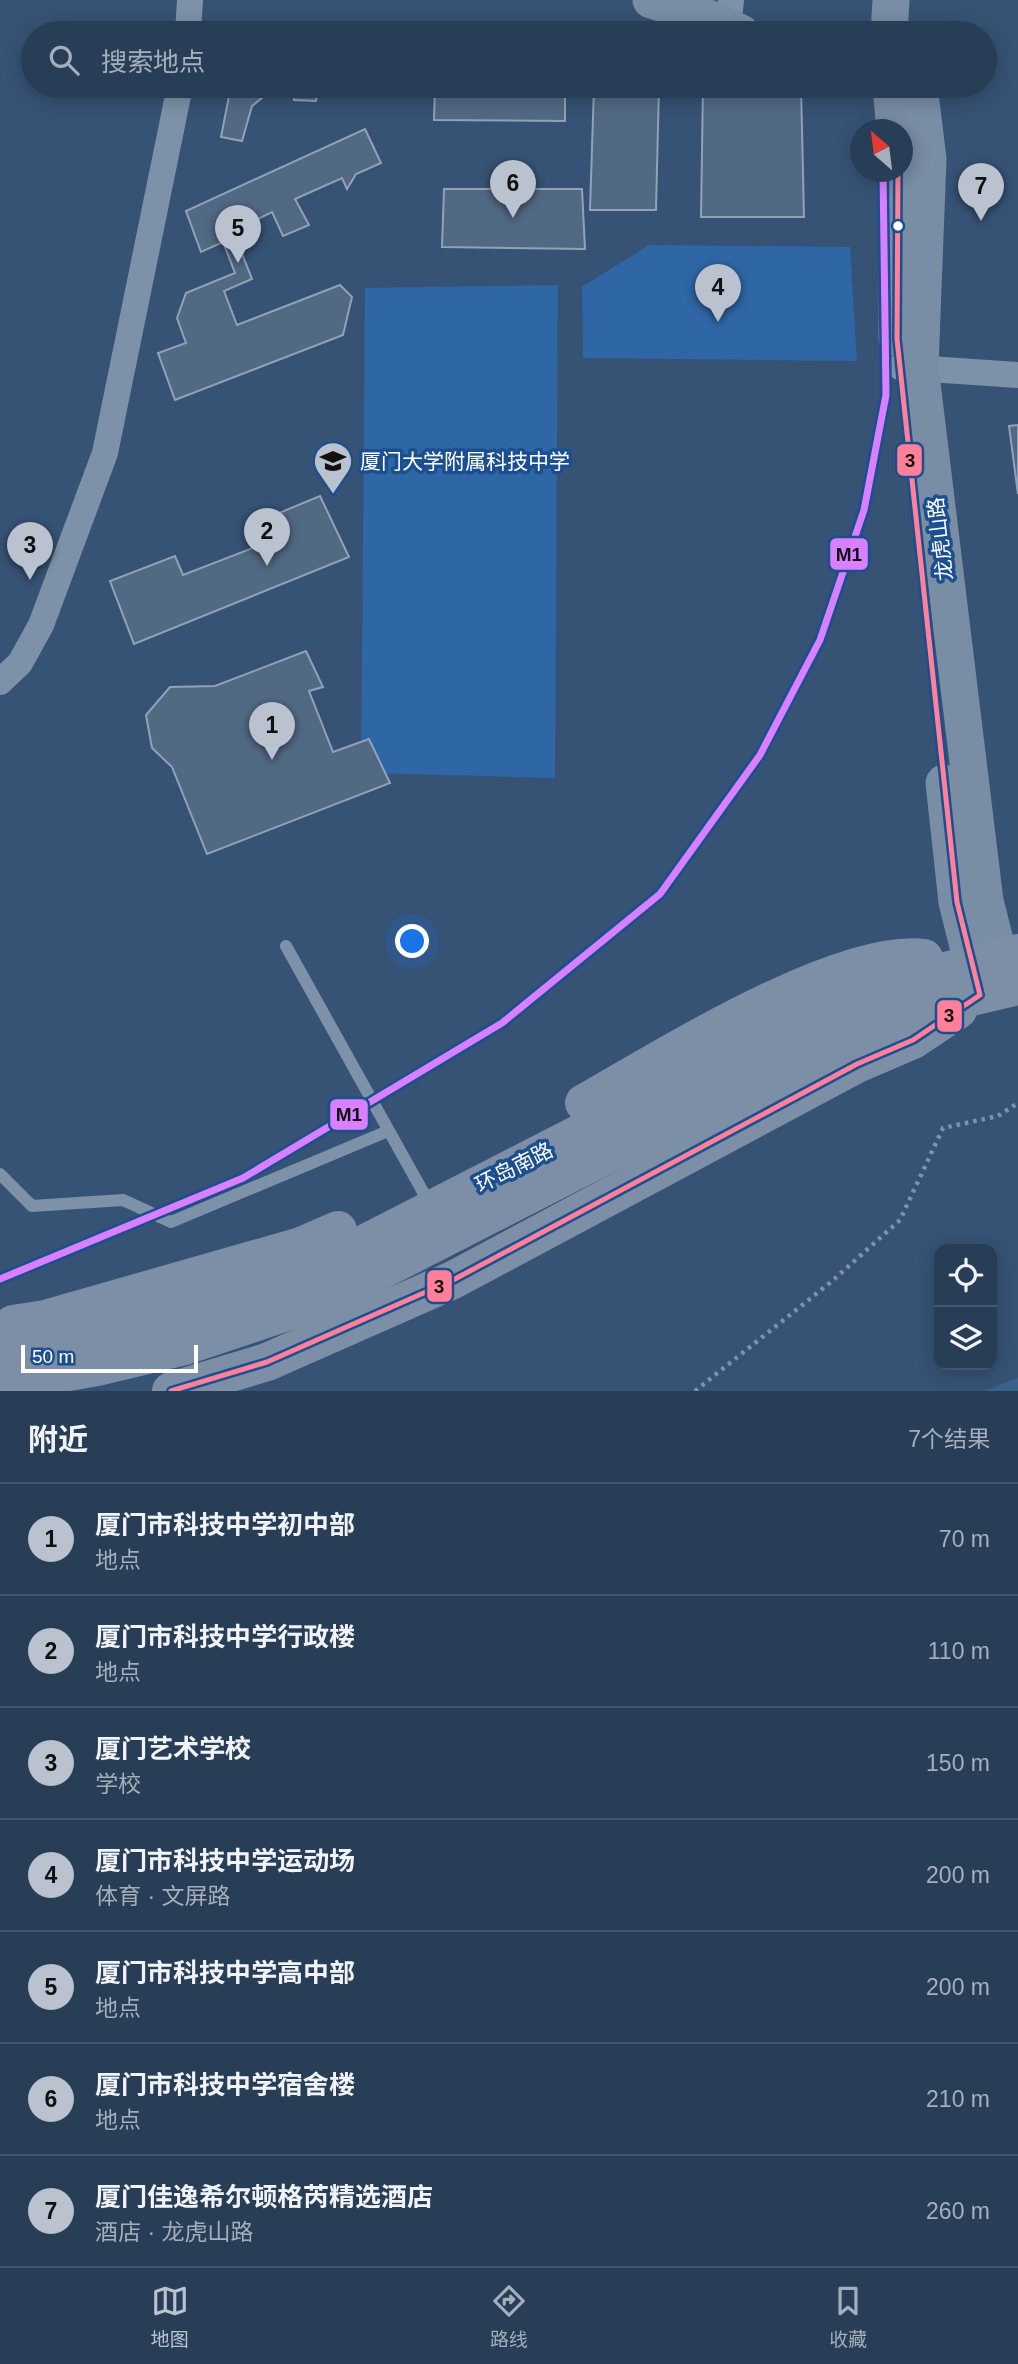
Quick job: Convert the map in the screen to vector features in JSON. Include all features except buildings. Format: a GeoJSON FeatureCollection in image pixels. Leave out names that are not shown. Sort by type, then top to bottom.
{"type":"FeatureCollection","features":[{"type":"Feature","properties":{"kind":"main road"},"geometry":{"type":"LineString","coordinates":[[651,0],[733,20]]}},
{"type":"Feature","properties":{"kind":"main road"},"geometry":{"type":"LineString","coordinates":[[890,21],[891,0]]}},
{"type":"Feature","properties":{"kind":"main road"},"geometry":{"type":"LineString","coordinates":[[915,0],[915,21]]}},
{"type":"Feature","properties":{"kind":"main road"},"geometry":{"type":"LineString","coordinates":[[892,98],[894,119]]}},
{"type":"Feature","properties":{"kind":"main road","name":"龙虎山路"},"geometry":{"type":"LineString","coordinates":[[920,98],[928,159],[910,367],[985,901],[999,974]]}},
{"type":"Feature","properties":{"kind":"main road"},"geometry":{"type":"LineString","coordinates":[[898,182],[897,339],[910,367]]}},
{"type":"Feature","properties":{"kind":"main road"},"geometry":{"type":"LineString","coordinates":[[0,1326],[45,1319],[301,1247],[423,1192],[726,1023],[847,969],[907,956],[999,974]]}},
{"type":"Feature","properties":{"kind":"main road"},"geometry":{"type":"LineString","coordinates":[[171,1391],[267,1362],[453,1280],[857,1064],[913,1040],[999,974]]}},
{"type":"Feature","properties":{"kind":"main road","name":"环岛南路"},"geometry":{"type":"LineString","coordinates":[[0,1352],[91,1336],[177,1316],[313,1270],[789,1026],[872,992],[999,974]]}},
{"type":"Feature","properties":{"kind":"main road","name":"环岛南路"},"geometry":{"type":"LineString","coordinates":[[0,1384],[97,1367],[185,1346],[326,1299],[802,1055],[999,974]]}},
{"type":"Feature","properties":{"kind":"street"},"geometry":{"type":"LineString","coordinates":[[189,21],[190,0]]}},
{"type":"Feature","properties":{"kind":"street"},"geometry":{"type":"LineString","coordinates":[[0,681],[20,663],[41,625],[105,453],[178,98]]}},
{"type":"Feature","properties":{"kind":"street"},"geometry":{"type":"LineString","coordinates":[[910,367],[1018,375]]}},
{"type":"Feature","properties":{"kind":"lane"},"geometry":{"type":"LineString","coordinates":[[286,946],[423,1192]]}},
{"type":"Feature","properties":{"kind":"lane"},"geometry":{"type":"LineString","coordinates":[[0,1174],[32,1206],[123,1200],[171,1222],[388,1131]]}},
{"type":"Feature","properties":{"kind":"path"},"geometry":{"type":"LineString","coordinates":[[695,1391],[831,1282],[900,1220],[943,1128],[998,1116],[1018,1103]]}},
{"type":"Feature","properties":{"kind":"shaded area"},"geometry":{"type":"Polygon","coordinates":[[[649,245],[850,247],[857,361],[583,358],[582,287],[649,245]]]}},
{"type":"Feature","properties":{"kind":"shaded area"},"geometry":{"type":"Polygon","coordinates":[[[558,285],[555,778],[361,773],[365,288],[558,285]]]}},
{"type":"Feature","properties":{"kind":"shaded area"},"geometry":{"type":"Polygon","coordinates":[[[1018,1378],[1018,1391],[984,1391],[1018,1378]]]}},
{"type":"Feature","properties":{"kind":"transit line","name":"M1"},"geometry":{"type":"LineString","coordinates":[[0,1279],[243,1178],[502,1023],[660,894],[760,755],[820,640],[864,510],[886,395],[883,182]]}},
{"type":"Feature","properties":{"kind":"transit line","name":"3"},"geometry":{"type":"LineString","coordinates":[[171,1391],[267,1362],[453,1280],[857,1064],[913,1040],[980,995],[957,902],[897,339],[898,182]]}},
{"type":"Feature","properties":{"kind":"place","name":"厦门市科技中学宿舍楼"},"geometry":{"type":"Point","coordinates":[513,218]}},
{"type":"Feature","properties":{"kind":"place","name":"厦门佳逸希尔顿格芮精选酒店"},"geometry":{"type":"Point","coordinates":[981,221]}},
{"type":"Feature","properties":{"kind":"place","name":"厦门市科技中学高中部"},"geometry":{"type":"Point","coordinates":[238,263]}},
{"type":"Feature","properties":{"kind":"place","name":"厦门市科技中学运动场"},"geometry":{"type":"Point","coordinates":[718,322]}},
{"type":"Feature","properties":{"kind":"place","name":"厦门大学附属科技中学"},"geometry":{"type":"Point","coordinates":[333,495]}},
{"type":"Feature","properties":{"kind":"place","name":"厦门市科技中学行政楼"},"geometry":{"type":"Point","coordinates":[267,566]}},
{"type":"Feature","properties":{"kind":"place","name":"厦门艺术学校"},"geometry":{"type":"Point","coordinates":[30,580]}},
{"type":"Feature","properties":{"kind":"place","name":"厦门市科技中学初中部"},"geometry":{"type":"Point","coordinates":[272,760]}}]}
